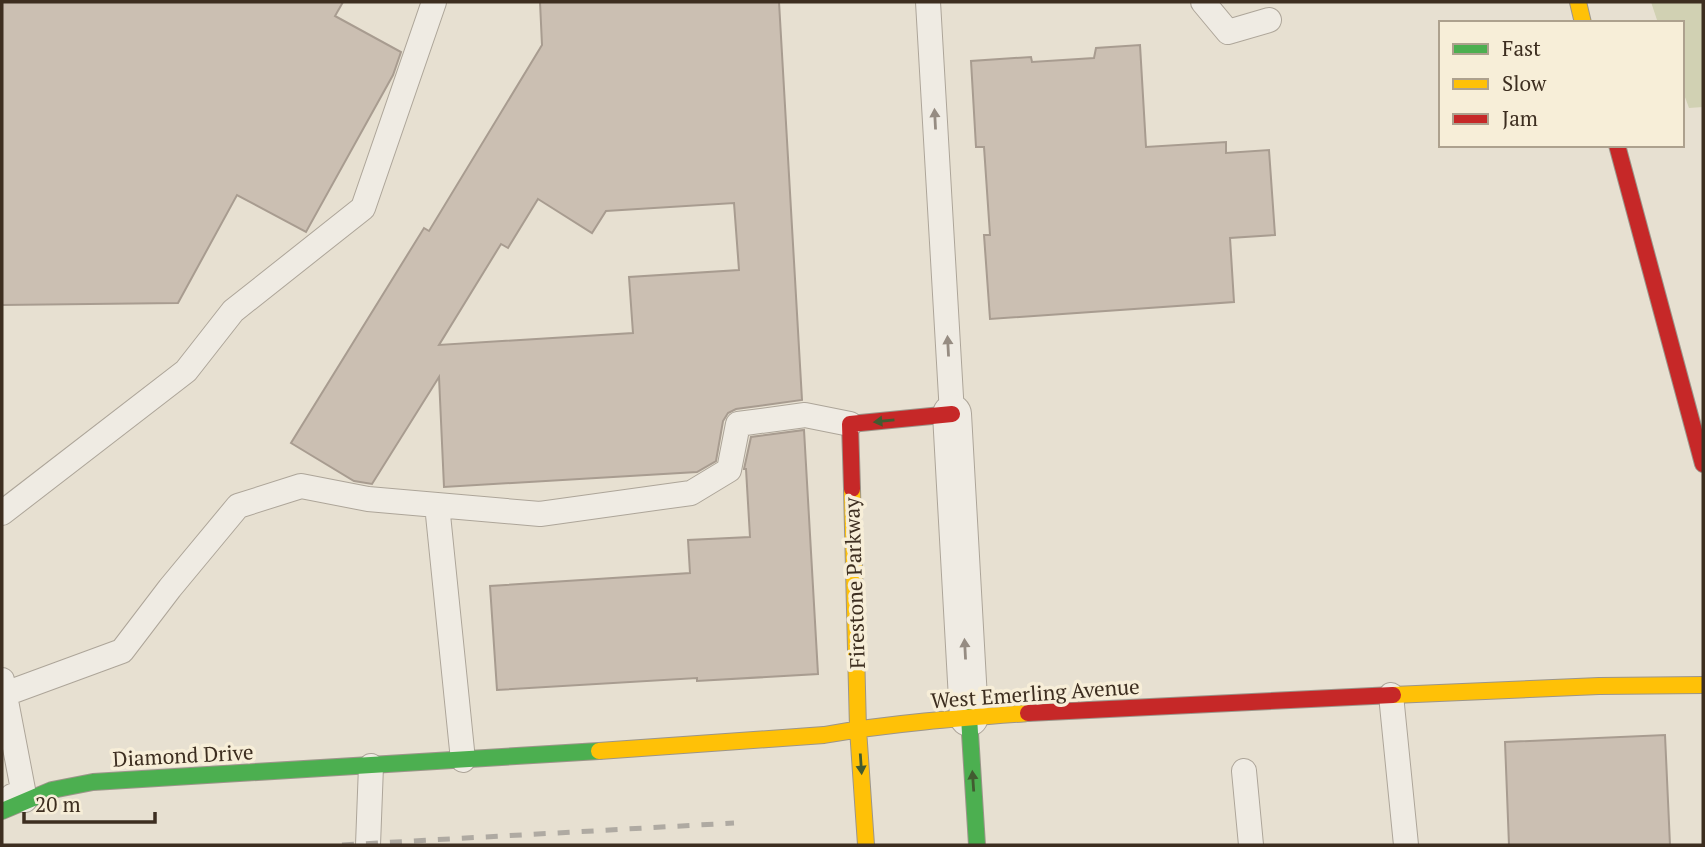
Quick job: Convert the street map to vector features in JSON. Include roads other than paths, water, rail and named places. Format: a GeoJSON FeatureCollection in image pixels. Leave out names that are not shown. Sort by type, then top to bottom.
{"type":"FeatureCollection","features":[{"type":"Feature","properties":{"kind":"street"},"geometry":{"type":"LineString","coordinates":[[1578,2],[1583,21]]}},
{"type":"Feature","properties":{"kind":"street"},"geometry":{"type":"LineString","coordinates":[[1617,147],[1694,394],[1703,464]]}},
{"type":"Feature","properties":{"kind":"street"},"geometry":{"type":"LineString","coordinates":[[850,424],[952,414],[977,845]]}},
{"type":"Feature","properties":{"kind":"street","name":"Firestone Parkway"},"geometry":{"type":"LineString","coordinates":[[850,424],[858,729],[866,845]]}},
{"type":"Feature","properties":{"kind":"street","name":"West Emerling Avenue"},"geometry":{"type":"LineString","coordinates":[[371,766],[824,735],[969,717],[1189,703],[1703,685]]}},
{"type":"Feature","properties":{"kind":"street","name":"Diamond Drive"},"geometry":{"type":"LineString","coordinates":[[2,811],[13,797],[93,782],[371,766]]}},
{"type":"Feature","properties":{"kind":"lane"},"geometry":{"type":"LineString","coordinates":[[2,513],[186,371],[233,312],[363,208],[434,2]]}},
{"type":"Feature","properties":{"kind":"lane"},"geometry":{"type":"LineString","coordinates":[[928,2],[952,414]]}},
{"type":"Feature","properties":{"kind":"lane"},"geometry":{"type":"LineString","coordinates":[[1203,2],[1228,32],[1269,20]]}},
{"type":"Feature","properties":{"kind":"lane"},"geometry":{"type":"LineString","coordinates":[[13,797],[3,687],[121,651],[238,506],[301,486],[368,499],[540,514],[691,493],[729,470],[738,425],[805,415],[850,424]]}},
{"type":"Feature","properties":{"kind":"lane"},"geometry":{"type":"LineString","coordinates":[[438,505],[463,760]]}},
{"type":"Feature","properties":{"kind":"lane"},"geometry":{"type":"LineString","coordinates":[[1391,695],[1406,845]]}},
{"type":"Feature","properties":{"kind":"lane"},"geometry":{"type":"LineString","coordinates":[[368,845],[371,766]]}},
{"type":"Feature","properties":{"kind":"lane"},"geometry":{"type":"LineString","coordinates":[[1244,771],[1251,845]]}},
{"type":"Feature","properties":{"kind":"railway"},"geometry":{"type":"LineString","coordinates":[[342,845],[734,823]]}}]}
